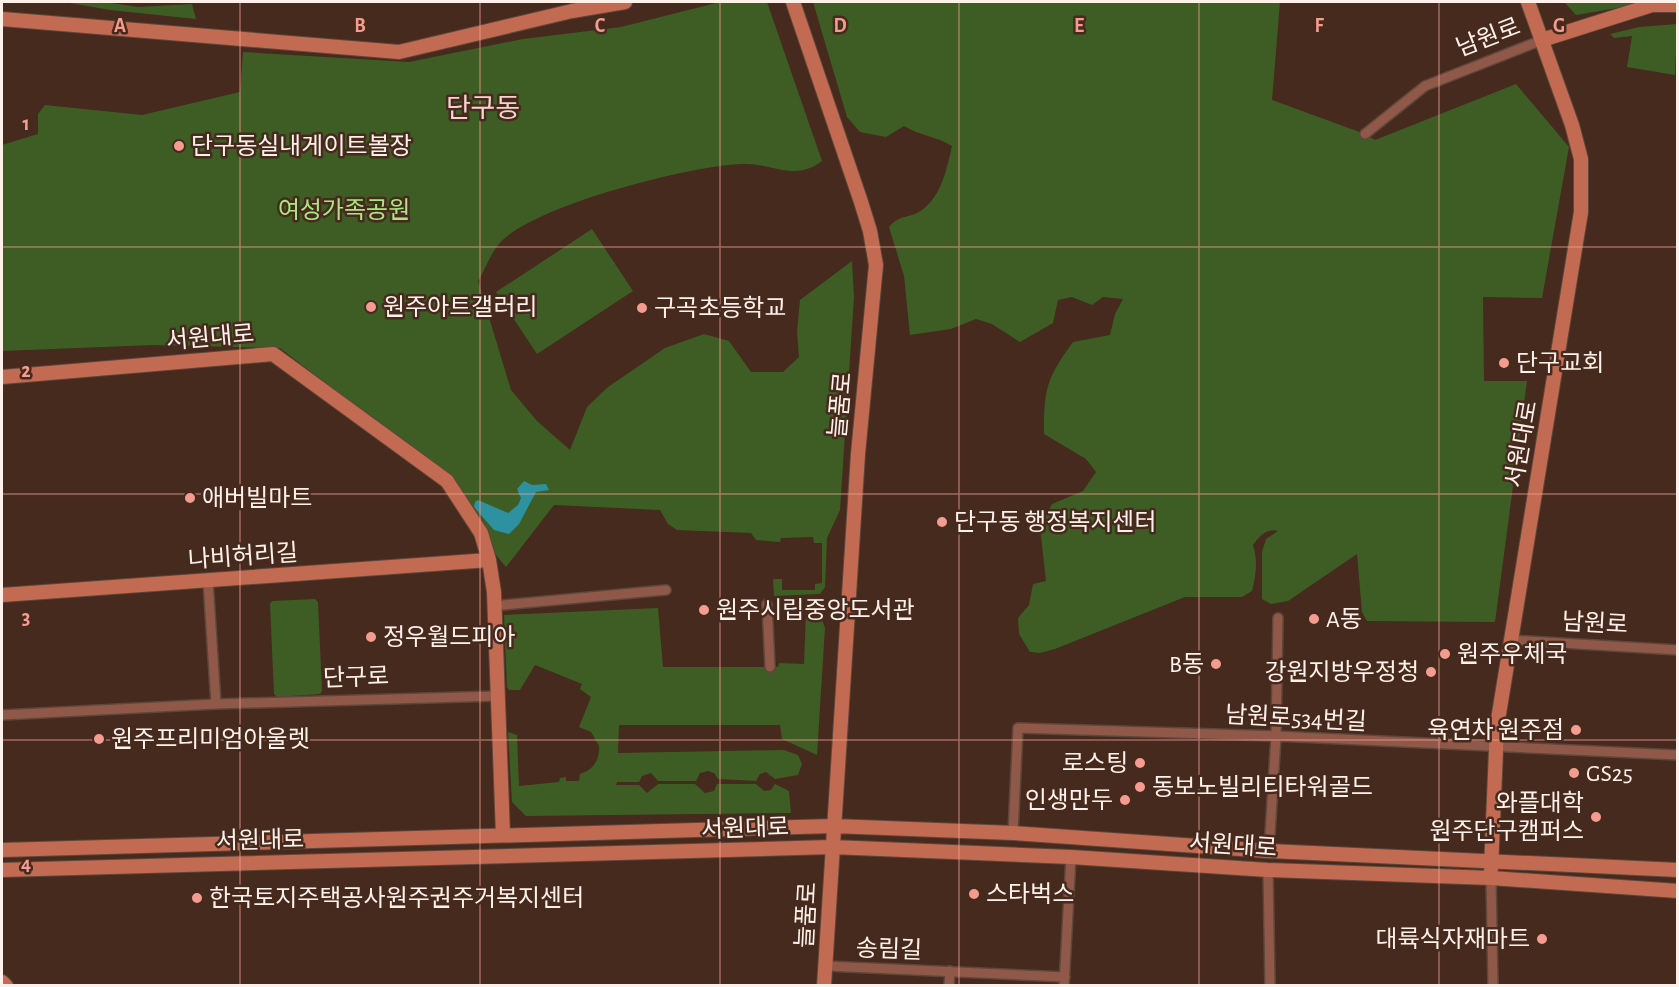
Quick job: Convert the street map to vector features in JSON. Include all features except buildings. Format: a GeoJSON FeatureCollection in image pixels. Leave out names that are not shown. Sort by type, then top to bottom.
{"type":"FeatureCollection","features":[{"type":"Feature","properties":{"kind":"street"},"geometry":{"type":"LineString","coordinates":[[2,19],[399,52],[572,11],[625,2]]}},
{"type":"Feature","properties":{"kind":"street","name":"늘품로"},"geometry":{"type":"LineString","coordinates":[[793,2],[861,202],[870,231],[876,265],[858,454],[824,986]]}},
{"type":"Feature","properties":{"kind":"street","name":"서원대로"},"geometry":{"type":"LineString","coordinates":[[1491,861],[1495,748],[1510,640],[1560,351],[1581,212],[1581,159],[1572,125],[1528,2]]}},
{"type":"Feature","properties":{"kind":"street","name":"남원로"},"geometry":{"type":"LineString","coordinates":[[1365,134],[1425,86],[1542,40],[1652,5],[1677,5]]}},
{"type":"Feature","properties":{"kind":"street","name":"서원대로"},"geometry":{"type":"LineString","coordinates":[[2,377],[273,354],[447,480],[481,533],[489,560],[494,592],[503,835]]}},
{"type":"Feature","properties":{"kind":"street","name":"나비허리길"},"geometry":{"type":"LineString","coordinates":[[2,596],[489,560]]}},
{"type":"Feature","properties":{"kind":"street"},"geometry":{"type":"LineString","coordinates":[[208,581],[216,704]]}},
{"type":"Feature","properties":{"kind":"street"},"geometry":{"type":"LineString","coordinates":[[504,605],[666,590]]}},
{"type":"Feature","properties":{"kind":"street"},"geometry":{"type":"LineString","coordinates":[[767,604],[770,667]]}},
{"type":"Feature","properties":{"kind":"street"},"geometry":{"type":"LineString","coordinates":[[1270,986],[1268,870],[1276,735],[1278,618]]}},
{"type":"Feature","properties":{"kind":"street","name":"남원로"},"geometry":{"type":"LineString","coordinates":[[1510,640],[1677,650]]}},
{"type":"Feature","properties":{"kind":"street","name":"단구로"},"geometry":{"type":"LineString","coordinates":[[2,715],[216,704],[498,696]]}},
{"type":"Feature","properties":{"kind":"street","name":"남원로534번길"},"geometry":{"type":"LineString","coordinates":[[1013,833],[1018,728],[1276,735],[1495,748],[1677,755]]}},
{"type":"Feature","properties":{"kind":"street","name":"서원대로"},"geometry":{"type":"LineString","coordinates":[[2,850],[834,826],[1013,833],[1269,851],[1677,870]]}},
{"type":"Feature","properties":{"kind":"street","name":"서원대로"},"geometry":{"type":"LineString","coordinates":[[2,870],[645,854],[832,847],[1071,857],[1268,870],[1491,878],[1677,891]]}},
{"type":"Feature","properties":{"kind":"street","name":"송림길"},"geometry":{"type":"LineString","coordinates":[[826,966],[950,971],[1064,981],[1071,857]]}},
{"type":"Feature","properties":{"kind":"street"},"geometry":{"type":"LineString","coordinates":[[1491,861],[1493,986]]}},
{"type":"Feature","properties":{"kind":"street","name":"송림길"},"geometry":{"type":"LineString","coordinates":[[949,986],[950,971]]}},
{"type":"Feature","properties":{"kind":"street"},"geometry":{"type":"LineString","coordinates":[[2,982],[6,986]]}},
{"type":"Feature","properties":{"kind":"green space"},"geometry":{"type":"Polygon","coordinates":[[[64,2],[105,2],[138,7],[192,4],[196,19],[110,10],[64,2]]]}},
{"type":"Feature","properties":{"kind":"green space","name":"여성가족공원"},"geometry":{"type":"Polygon","coordinates":[[[720,2],[767,2],[822,161],[812,167],[793,171],[754,164],[719,166],[652,180],[576,202],[515,230],[492,253],[478,281],[511,390],[537,421],[570,450],[587,407],[608,387],[665,348],[704,334],[729,341],[751,372],[783,372],[799,357],[797,332],[800,300],[852,261],[854,297],[840,510],[827,538],[825,587],[820,594],[774,596],[773,579],[782,579],[782,590],[815,590],[815,584],[822,583],[822,543],[814,543],[813,537],[781,538],[780,542],[756,540],[751,533],[677,530],[668,524],[660,510],[554,505],[506,567],[491,549],[449,478],[280,348],[153,345],[2,351],[2,145],[38,134],[38,114],[45,105],[142,115],[240,92],[243,52],[409,62],[523,39],[621,27],[720,2]]]}},
{"type":"Feature","properties":{"kind":"green space"},"geometry":{"type":"Polygon","coordinates":[[[813,2],[1280,2],[1272,100],[1365,134],[1375,140],[1516,84],[1569,147],[1542,298],[1483,297],[1484,381],[1527,381],[1495,622],[1367,621],[1362,612],[1357,554],[1288,601],[1271,604],[1262,599],[1262,552],[1266,539],[1278,531],[1274,530],[1264,534],[1253,545],[1256,562],[1252,591],[1242,597],[1185,597],[1055,649],[1040,653],[1030,652],[1019,634],[1018,618],[1029,605],[1033,584],[1046,581],[1040,527],[1052,504],[1083,491],[1096,472],[1086,459],[1044,434],[1048,385],[1073,342],[1110,335],[1115,314],[1123,299],[1103,297],[1092,305],[1072,297],[1058,300],[1053,323],[1020,342],[992,324],[976,319],[951,329],[910,335],[904,276],[889,227],[929,204],[943,181],[952,146],[904,126],[886,137],[860,132],[847,117],[813,2]]]}},
{"type":"Feature","properties":{"kind":"green space"},"geometry":{"type":"Polygon","coordinates":[[[1564,2],[1653,2],[1576,15],[1564,2]]]}},
{"type":"Feature","properties":{"kind":"green space"},"geometry":{"type":"Polygon","coordinates":[[[1677,24],[1675,75],[1627,67],[1632,36],[1614,38],[1610,34],[1639,27],[1677,24]]]}},
{"type":"Feature","properties":{"kind":"green space"},"geometry":{"type":"Polygon","coordinates":[[[592,229],[633,291],[537,354],[496,292],[592,229]]]}},
{"type":"Feature","properties":{"kind":"green space"},"geometry":{"type":"Polygon","coordinates":[[[315,599],[318,602],[322,691],[320,694],[277,697],[274,694],[270,604],[272,601],[315,599]]]}},
{"type":"Feature","properties":{"kind":"green space"},"geometry":{"type":"Polygon","coordinates":[[[658,608],[663,667],[778,667],[779,663],[804,664],[806,613],[822,620],[825,628],[817,755],[782,739],[780,725],[619,725],[618,753],[784,750],[798,755],[802,764],[798,775],[775,779],[766,772],[760,774],[756,781],[718,779],[714,773],[708,771],[700,773],[696,781],[658,781],[651,773],[642,776],[639,782],[617,782],[616,785],[639,785],[647,793],[658,784],[695,784],[705,793],[714,791],[717,784],[756,784],[764,791],[771,790],[775,784],[789,791],[791,813],[526,816],[512,802],[508,732],[517,735],[519,786],[559,782],[560,778],[566,777],[566,781],[579,781],[580,774],[595,764],[599,746],[591,732],[579,727],[591,697],[580,689],[582,684],[535,665],[520,690],[509,690],[504,615],[658,608]]]}},
{"type":"Feature","properties":{"kind":"water"},"geometry":{"type":"Polygon","coordinates":[[[524,481],[532,485],[546,484],[549,490],[536,492],[519,524],[509,534],[494,530],[474,507],[475,502],[478,500],[508,513],[518,505],[521,498],[517,489],[524,481]]]}},
{"type":"Feature","properties":{"kind":"place","name":"단구동실내게이트볼장"},"geometry":{"type":"Point","coordinates":[179,146]}},
{"type":"Feature","properties":{"kind":"place","name":"원주아트갤러리"},"geometry":{"type":"Point","coordinates":[371,307]}},
{"type":"Feature","properties":{"kind":"place","name":"구곡초등학교"},"geometry":{"type":"Point","coordinates":[642,308]}},
{"type":"Feature","properties":{"kind":"place","name":"단구교회"},"geometry":{"type":"Point","coordinates":[1504,363]}},
{"type":"Feature","properties":{"kind":"place","name":"애버빌마트"},"geometry":{"type":"Point","coordinates":[190,498]}},
{"type":"Feature","properties":{"kind":"place","name":"단구동 행정복지센터"},"geometry":{"type":"Point","coordinates":[942,522]}},
{"type":"Feature","properties":{"kind":"place","name":"원주시립중앙도서관"},"geometry":{"type":"Point","coordinates":[704,610]}},
{"type":"Feature","properties":{"kind":"place","name":"A동"},"geometry":{"type":"Point","coordinates":[1314,619]}},
{"type":"Feature","properties":{"kind":"place","name":"정우월드피아"},"geometry":{"type":"Point","coordinates":[371,637]}},
{"type":"Feature","properties":{"kind":"place","name":"원주우체국"},"geometry":{"type":"Point","coordinates":[1445,654]}},
{"type":"Feature","properties":{"kind":"place","name":"B동"},"geometry":{"type":"Point","coordinates":[1216,664]}},
{"type":"Feature","properties":{"kind":"place","name":"강원지방우정청"},"geometry":{"type":"Point","coordinates":[1431,672]}},
{"type":"Feature","properties":{"kind":"place","name":"육연차 원주점"},"geometry":{"type":"Point","coordinates":[1576,730]}},
{"type":"Feature","properties":{"kind":"place","name":"원주프리미엄아울렛"},"geometry":{"type":"Point","coordinates":[99,739]}},
{"type":"Feature","properties":{"kind":"place","name":"로스팅"},"geometry":{"type":"Point","coordinates":[1140,763]}},
{"type":"Feature","properties":{"kind":"place","name":"GS25"},"geometry":{"type":"Point","coordinates":[1574,773]}},
{"type":"Feature","properties":{"kind":"place","name":"동보노빌리티타워골드"},"geometry":{"type":"Point","coordinates":[1140,787]}},
{"type":"Feature","properties":{"kind":"place","name":"인생만두"},"geometry":{"type":"Point","coordinates":[1125,800]}},
{"type":"Feature","properties":{"kind":"place","name":"와플대학 원주단구캠퍼스"},"geometry":{"type":"Point","coordinates":[1596,817]}},
{"type":"Feature","properties":{"kind":"place","name":"스타벅스"},"geometry":{"type":"Point","coordinates":[974,894]}},
{"type":"Feature","properties":{"kind":"place","name":"한국토지주택공사원주권주거복지센터"},"geometry":{"type":"Point","coordinates":[197,898]}},
{"type":"Feature","properties":{"kind":"place","name":"대륙식자재마트"},"geometry":{"type":"Point","coordinates":[1542,939]}},
{"type":"Feature","properties":{"kind":"district","name":"단구동"},"geometry":{"type":"Point","coordinates":[483,108]}}]}
